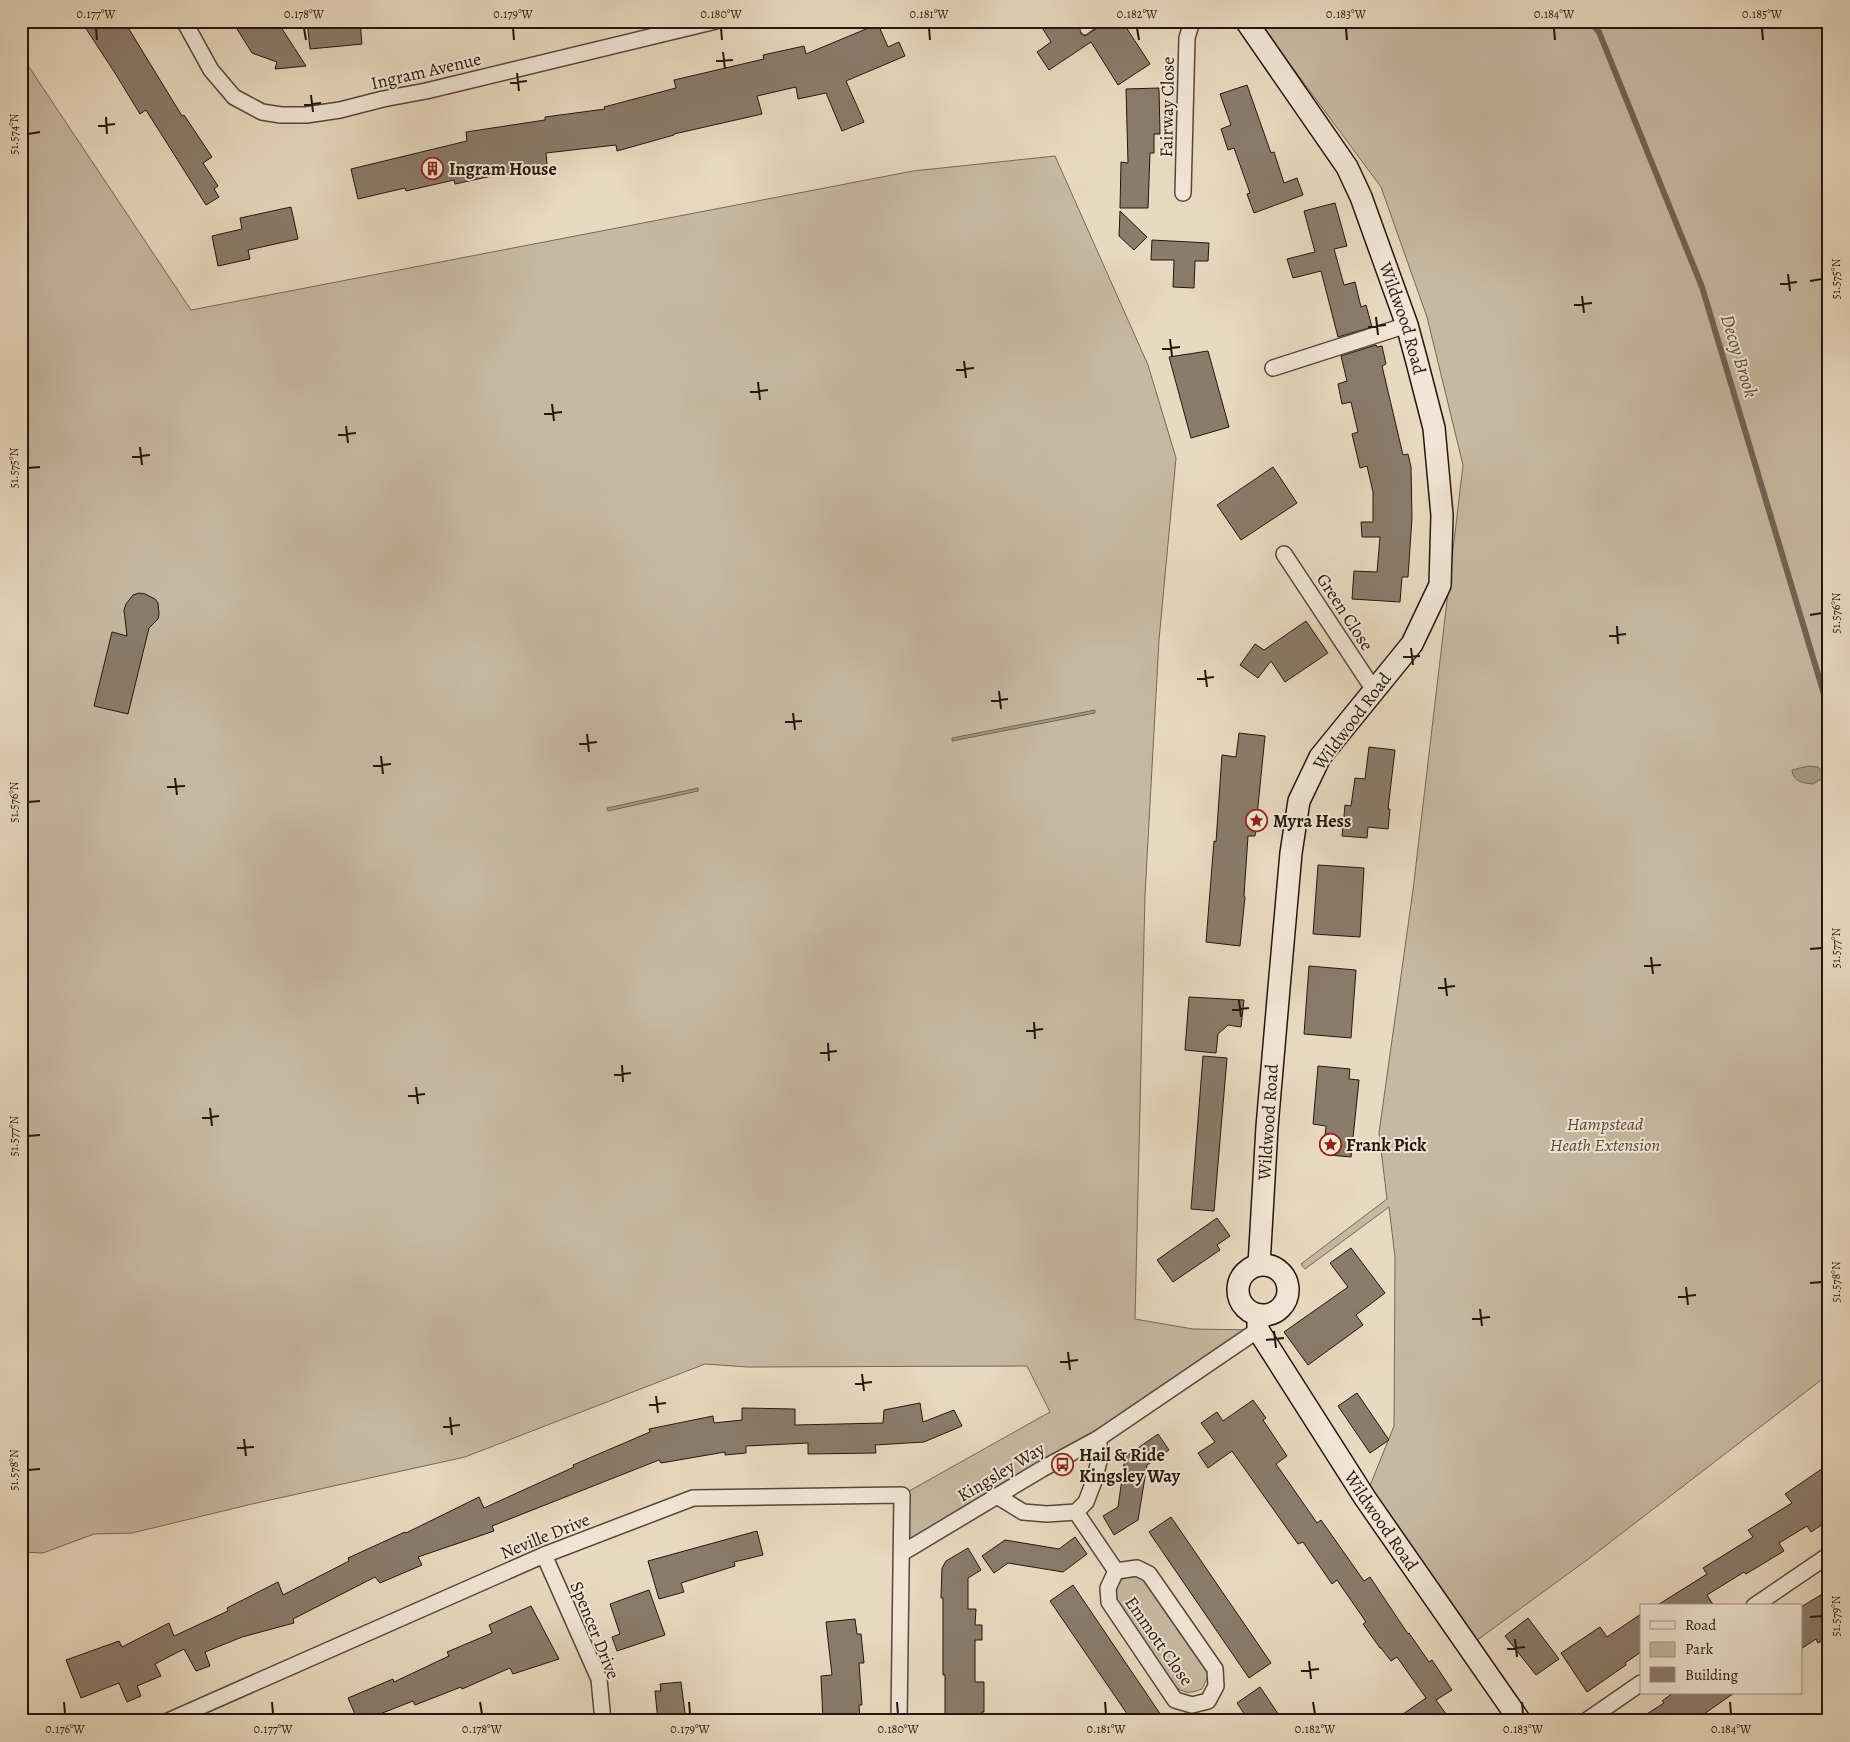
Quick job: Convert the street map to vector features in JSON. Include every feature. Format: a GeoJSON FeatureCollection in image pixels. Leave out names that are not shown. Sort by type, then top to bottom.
{"type":"FeatureCollection","features":[{"type":"Feature","properties":{"kind":"street","name":"Ingram Avenue"},"geometry":{"type":"LineString","coordinates":[[184,21],[211,70],[234,97],[262,112],[281,115],[306,115],[340,110],[426,91],[716,21]]}},
{"type":"Feature","properties":{"kind":"street","name":"Fairway Close"},"geometry":{"type":"LineString","coordinates":[[1184,193],[1187,38],[1192,21]]}},
{"type":"Feature","properties":{"kind":"street","name":"Wildwood Road"},"geometry":{"type":"LineString","coordinates":[[1246,21],[1347,167],[1362,197],[1407,325],[1434,428],[1442,515],[1440,585],[1412,644],[1320,758],[1299,802],[1291,853],[1277,1008],[1267,1127],[1259,1265]]}},
{"type":"Feature","properties":{"kind":"street"},"geometry":{"type":"LineString","coordinates":[[1273,368],[1407,325]]}},
{"type":"Feature","properties":{"kind":"street","name":"Green Close"},"geometry":{"type":"LineString","coordinates":[[1284,554],[1374,690]]}},
{"type":"Feature","properties":{"kind":"street"},"geometry":{"type":"LineString","coordinates":[[1259,1265],[1267,1265],[1282,1273],[1288,1290],[1286,1301],[1280,1309],[1258,1323],[1250,1312],[1242,1306],[1238,1296],[1238,1286],[1241,1276],[1249,1269],[1259,1265]]}},
{"type":"Feature","properties":{"kind":"street","name":"Wildwood Road"},"geometry":{"type":"LineString","coordinates":[[1258,1323],[1365,1498],[1520,1721]]}},
{"type":"Feature","properties":{"kind":"street","name":"Kingsley Way"},"geometry":{"type":"LineString","coordinates":[[902,1553],[1042,1469],[1099,1438],[1258,1323]]}},
{"type":"Feature","properties":{"kind":"street"},"geometry":{"type":"LineString","coordinates":[[997,1496],[1023,1512],[1047,1514],[1076,1512],[1086,1502],[1094,1481],[1098,1462],[1099,1438]]}},
{"type":"Feature","properties":{"kind":"street","name":"Neville Drive"},"geometry":{"type":"LineString","coordinates":[[168,1721],[544,1555],[692,1498],[902,1495],[902,1553]]}},
{"type":"Feature","properties":{"kind":"street"},"geometry":{"type":"LineString","coordinates":[[1076,1512],[1116,1570]]}},
{"type":"Feature","properties":{"kind":"street"},"geometry":{"type":"LineString","coordinates":[[900,1721],[902,1553]]}},
{"type":"Feature","properties":{"kind":"street","name":"Spencer Drive"},"geometry":{"type":"LineString","coordinates":[[544,1555],[599,1679],[603,1721]]}},
{"type":"Feature","properties":{"kind":"street"},"geometry":{"type":"LineString","coordinates":[[1757,1604],[1826,1557]]}},
{"type":"Feature","properties":{"kind":"street","name":"Emmott Close"},"geometry":{"type":"LineString","coordinates":[[1137,1568],[1149,1574],[1215,1669],[1216,1686],[1208,1701],[1192,1705],[1175,1700],[1109,1602],[1108,1588],[1116,1570],[1137,1568]]}},
{"type":"Feature","properties":{"kind":"street"},"geometry":{"type":"LineString","coordinates":[[1586,1721],[1640,1684]]}},
{"type":"Feature","properties":{"kind":"lane"},"geometry":{"type":"LineString","coordinates":[[1085,30],[1097,21]]}},
{"type":"Feature","properties":{"kind":"green space","name":"Hampstead Heath Extension"},"geometry":{"type":"Polygon","coordinates":[[[1258,21],[1829,21],[1829,1374],[1587,1560],[1469,1646],[1365,1498],[1394,1426],[1395,1257],[1389,1207],[1305,1269],[1301,1264],[1387,1199],[1379,1133],[1413,890],[1463,465],[1427,317],[1381,187],[1258,21]]]}},
{"type":"Feature","properties":{"kind":"green space"},"geometry":{"type":"Polygon","coordinates":[[[21,55],[191,310],[913,171],[1055,156],[1148,365],[1176,458],[1159,640],[1145,895],[1135,1319],[1193,1329],[1258,1330],[902,1553],[902,1495],[1050,1412],[1027,1366],[748,1367],[705,1364],[465,1457],[252,1504],[132,1533],[94,1534],[43,1553],[21,1552],[21,55]]]}},
{"type":"Feature","properties":{"kind":"green space"},"geometry":{"type":"Polygon","coordinates":[[[1131,1575],[1141,1576],[1147,1580],[1207,1667],[1208,1676],[1202,1689],[1189,1692],[1177,1688],[1120,1609],[1116,1595],[1119,1581],[1131,1575]]]}},
{"type":"Feature","properties":{"kind":"shaded area"},"geometry":{"type":"Polygon","coordinates":[[[1095,710],[1095,713],[952,741],[952,738],[1095,710]]]}},
{"type":"Feature","properties":{"kind":"shaded area"},"geometry":{"type":"Polygon","coordinates":[[[1808,766],[1818,767],[1824,774],[1821,779],[1813,784],[1799,781],[1793,774],[1792,770],[1808,766]]]}},
{"type":"Feature","properties":{"kind":"shaded area"},"geometry":{"type":"Polygon","coordinates":[[[698,788],[698,791],[608,811],[607,808],[698,788]]]}},
{"type":"Feature","properties":{"kind":"building"},"geometry":{"type":"Polygon","coordinates":[[[81,21],[124,21],[182,116],[184,115],[212,157],[203,163],[218,186],[214,189],[219,197],[206,205],[146,110],[140,114],[81,21]]]}},
{"type":"Feature","properties":{"kind":"building"},"geometry":{"type":"Polygon","coordinates":[[[232,21],[277,21],[306,66],[275,69],[277,62],[252,53],[232,21]]]}},
{"type":"Feature","properties":{"kind":"building"},"geometry":{"type":"Polygon","coordinates":[[[307,21],[360,21],[362,44],[310,49],[307,21]]]}},
{"type":"Feature","properties":{"kind":"building"},"geometry":{"type":"Polygon","coordinates":[[[1038,21],[1087,21],[1080,28],[1081,34],[1085,36],[1100,26],[1103,21],[1122,21],[1150,64],[1118,85],[1091,42],[1049,70],[1037,52],[1051,42],[1038,21]]]}},
{"type":"Feature","properties":{"kind":"building"},"geometry":{"type":"Polygon","coordinates":[[[878,24],[888,47],[899,42],[905,56],[846,81],[864,122],[842,131],[826,93],[798,99],[796,87],[757,96],[762,114],[674,134],[617,151],[616,145],[546,153],[547,164],[455,184],[454,180],[406,191],[405,188],[358,199],[351,169],[467,141],[466,132],[545,120],[545,117],[605,109],[604,107],[676,88],[674,80],[764,59],[763,55],[804,46],[806,54],[878,24]]]}},
{"type":"Feature","properties":{"kind":"building"},"geometry":{"type":"Polygon","coordinates":[[[1247,85],[1271,153],[1274,152],[1284,183],[1297,178],[1303,195],[1254,213],[1247,194],[1250,193],[1234,148],[1228,150],[1221,129],[1231,125],[1220,94],[1247,85]]]}},
{"type":"Feature","properties":{"kind":"building"},"geometry":{"type":"Polygon","coordinates":[[[1159,88],[1160,134],[1154,134],[1154,153],[1150,153],[1148,208],[1120,208],[1121,162],[1128,163],[1126,89],[1159,88]]]}},
{"type":"Feature","properties":{"kind":"building"},"geometry":{"type":"Polygon","coordinates":[[[1335,203],[1347,246],[1334,249],[1344,285],[1355,282],[1361,307],[1366,305],[1372,327],[1338,337],[1321,271],[1293,278],[1287,259],[1315,252],[1304,211],[1335,203]]]}},
{"type":"Feature","properties":{"kind":"building"},"geometry":{"type":"Polygon","coordinates":[[[291,207],[298,239],[248,250],[250,259],[218,266],[212,236],[242,229],[240,218],[291,207]]]}},
{"type":"Feature","properties":{"kind":"building"},"geometry":{"type":"Polygon","coordinates":[[[1120,211],[1147,237],[1134,250],[1119,236],[1120,211]]]}},
{"type":"Feature","properties":{"kind":"building"},"geometry":{"type":"Polygon","coordinates":[[[1152,240],[1209,243],[1208,261],[1195,261],[1194,288],[1173,287],[1174,260],[1151,260],[1152,240]]]}},
{"type":"Feature","properties":{"kind":"building"},"geometry":{"type":"Polygon","coordinates":[[[1376,345],[1377,347],[1382,346],[1386,364],[1382,366],[1403,455],[1408,454],[1411,467],[1412,518],[1408,577],[1402,577],[1400,602],[1352,599],[1354,571],[1377,572],[1380,537],[1362,537],[1361,522],[1373,522],[1373,492],[1367,466],[1360,468],[1352,434],[1358,432],[1351,402],[1342,404],[1338,384],[1347,381],[1341,356],[1376,345]]]}},
{"type":"Feature","properties":{"kind":"building"},"geometry":{"type":"Polygon","coordinates":[[[1208,351],[1229,427],[1191,438],[1169,357],[1208,351]]]}},
{"type":"Feature","properties":{"kind":"building"},"geometry":{"type":"Polygon","coordinates":[[[1273,467],[1297,503],[1241,540],[1217,505],[1273,467]]]}},
{"type":"Feature","properties":{"kind":"building"},"geometry":{"type":"Polygon","coordinates":[[[139,593],[155,599],[158,603],[159,614],[158,619],[149,628],[128,714],[94,706],[112,632],[127,636],[124,610],[133,595],[139,593]]]}},
{"type":"Feature","properties":{"kind":"building"},"geometry":{"type":"Polygon","coordinates":[[[1306,621],[1328,653],[1285,682],[1271,661],[1258,678],[1240,665],[1255,644],[1264,650],[1306,621]]]}},
{"type":"Feature","properties":{"kind":"building"},"geometry":{"type":"Polygon","coordinates":[[[1239,733],[1265,736],[1255,836],[1248,836],[1240,946],[1206,942],[1222,755],[1236,757],[1239,733]]]}},
{"type":"Feature","properties":{"kind":"building"},"geometry":{"type":"Polygon","coordinates":[[[1369,747],[1395,750],[1388,809],[1390,809],[1388,829],[1368,827],[1367,838],[1342,836],[1345,805],[1351,806],[1355,778],[1365,779],[1369,747]]]}},
{"type":"Feature","properties":{"kind":"building"},"geometry":{"type":"Polygon","coordinates":[[[1318,865],[1364,868],[1360,937],[1313,934],[1318,865]]]}},
{"type":"Feature","properties":{"kind":"building"},"geometry":{"type":"Polygon","coordinates":[[[1309,966],[1356,970],[1351,1038],[1304,1034],[1309,966]]]}},
{"type":"Feature","properties":{"kind":"building"},"geometry":{"type":"Polygon","coordinates":[[[1189,997],[1244,1000],[1241,1027],[1228,1025],[1218,1034],[1216,1053],[1185,1050],[1189,997]]]}},
{"type":"Feature","properties":{"kind":"building"},"geometry":{"type":"Polygon","coordinates":[[[1203,1056],[1227,1058],[1214,1211],[1191,1209],[1203,1056]]]}},
{"type":"Feature","properties":{"kind":"building"},"geometry":{"type":"Polygon","coordinates":[[[1318,1066],[1350,1069],[1349,1079],[1359,1080],[1351,1157],[1329,1155],[1330,1138],[1325,1137],[1326,1126],[1313,1124],[1318,1066]]]}},
{"type":"Feature","properties":{"kind":"building"},"geometry":{"type":"Polygon","coordinates":[[[1217,1218],[1230,1236],[1217,1245],[1220,1250],[1173,1282],[1157,1260],[1217,1218]]]}},
{"type":"Feature","properties":{"kind":"building"},"geometry":{"type":"Polygon","coordinates":[[[1351,1248],[1385,1293],[1356,1315],[1363,1325],[1308,1365],[1284,1332],[1348,1287],[1330,1263],[1351,1248]]]}},
{"type":"Feature","properties":{"kind":"building"},"geometry":{"type":"Polygon","coordinates":[[[1357,1393],[1389,1440],[1370,1453],[1338,1406],[1357,1393]]]}},
{"type":"Feature","properties":{"kind":"building"},"geometry":{"type":"Polygon","coordinates":[[[1253,1400],[1266,1418],[1263,1420],[1287,1456],[1276,1464],[1317,1523],[1321,1520],[1364,1581],[1370,1577],[1408,1634],[1429,1662],[1432,1660],[1452,1690],[1436,1700],[1451,1721],[1393,1721],[1426,1698],[1397,1657],[1391,1661],[1380,1648],[1363,1624],[1366,1622],[1337,1580],[1332,1584],[1303,1542],[1298,1544],[1232,1451],[1208,1468],[1198,1453],[1215,1442],[1201,1423],[1217,1412],[1223,1421],[1253,1400]]]}},
{"type":"Feature","properties":{"kind":"building"},"geometry":{"type":"Polygon","coordinates":[[[920,1403],[923,1422],[954,1410],[962,1426],[924,1442],[875,1445],[876,1453],[808,1454],[808,1443],[746,1446],[746,1453],[725,1455],[725,1452],[661,1463],[659,1460],[492,1526],[494,1531],[418,1557],[422,1565],[380,1583],[375,1577],[293,1619],[294,1623],[242,1637],[205,1652],[210,1666],[196,1671],[184,1649],[155,1664],[161,1676],[137,1686],[141,1696],[127,1702],[119,1683],[81,1698],[66,1660],[119,1641],[122,1647],[169,1623],[174,1636],[228,1611],[227,1608],[278,1582],[283,1595],[349,1561],[348,1558],[406,1533],[479,1497],[484,1508],[574,1467],[573,1465],[650,1432],[649,1429],[713,1416],[714,1423],[742,1420],[742,1408],[795,1409],[795,1425],[883,1423],[884,1410],[920,1403]]]}},
{"type":"Feature","properties":{"kind":"building"},"geometry":{"type":"Polygon","coordinates":[[[1158,1434],[1169,1450],[1147,1465],[1138,1520],[1114,1535],[1103,1516],[1118,1507],[1125,1457],[1158,1434]]]}},
{"type":"Feature","properties":{"kind":"building"},"geometry":{"type":"Polygon","coordinates":[[[1829,1464],[1829,1520],[1811,1532],[1807,1526],[1779,1543],[1784,1551],[1746,1574],[1744,1572],[1707,1595],[1713,1604],[1659,1604],[1707,1574],[1703,1568],[1753,1537],[1748,1530],[1792,1503],[1785,1494],[1829,1464]]]}},
{"type":"Feature","properties":{"kind":"building"},"geometry":{"type":"Polygon","coordinates":[[[1171,1517],[1271,1663],[1249,1678],[1149,1532],[1171,1517]]]}},
{"type":"Feature","properties":{"kind":"building"},"geometry":{"type":"Polygon","coordinates":[[[757,1531],[763,1555],[734,1562],[735,1566],[681,1583],[684,1592],[659,1599],[648,1561],[757,1531]]]}},
{"type":"Feature","properties":{"kind":"building"},"geometry":{"type":"Polygon","coordinates":[[[1075,1537],[1087,1554],[1063,1572],[1008,1563],[994,1573],[982,1556],[1005,1540],[1059,1549],[1075,1537]]]}},
{"type":"Feature","properties":{"kind":"building"},"geometry":{"type":"Polygon","coordinates":[[[968,1548],[981,1570],[968,1578],[968,1609],[976,1609],[975,1625],[982,1625],[982,1640],[975,1640],[975,1682],[984,1682],[984,1712],[982,1712],[982,1721],[945,1721],[943,1598],[941,1598],[942,1568],[946,1561],[968,1548]]]}},
{"type":"Feature","properties":{"kind":"building"},"geometry":{"type":"Polygon","coordinates":[[[1073,1585],[1165,1721],[1132,1721],[1050,1601],[1073,1585]]]}},
{"type":"Feature","properties":{"kind":"building"},"geometry":{"type":"Polygon","coordinates":[[[649,1590],[665,1635],[617,1651],[612,1637],[620,1634],[610,1604],[649,1590]]]}},
{"type":"Feature","properties":{"kind":"building"},"geometry":{"type":"Polygon","coordinates":[[[1829,1590],[1829,1637],[1818,1643],[1816,1639],[1802,1648],[1802,1606],[1829,1590]]]}},
{"type":"Feature","properties":{"kind":"building"},"geometry":{"type":"Polygon","coordinates":[[[531,1606],[559,1659],[513,1674],[510,1668],[462,1689],[461,1687],[415,1705],[413,1701],[358,1721],[348,1698],[393,1679],[394,1682],[449,1656],[447,1652],[492,1633],[489,1625],[531,1606]]]}},
{"type":"Feature","properties":{"kind":"building"},"geometry":{"type":"Polygon","coordinates":[[[1640,1615],[1640,1653],[1625,1663],[1626,1665],[1587,1692],[1561,1653],[1600,1627],[1607,1637],[1640,1615]]]}},
{"type":"Feature","properties":{"kind":"building"},"geometry":{"type":"Polygon","coordinates":[[[1528,1618],[1559,1659],[1536,1675],[1505,1636],[1528,1618]]]}},
{"type":"Feature","properties":{"kind":"building"},"geometry":{"type":"Polygon","coordinates":[[[855,1619],[857,1634],[861,1634],[864,1663],[859,1663],[862,1705],[859,1705],[860,1721],[823,1721],[821,1676],[832,1675],[826,1622],[855,1619]]]}},
{"type":"Feature","properties":{"kind":"building"},"geometry":{"type":"Polygon","coordinates":[[[681,1682],[686,1721],[658,1721],[655,1691],[661,1691],[660,1684],[681,1682]]]}},
{"type":"Feature","properties":{"kind":"building"},"geometry":{"type":"Polygon","coordinates":[[[1260,1687],[1283,1721],[1249,1721],[1237,1703],[1260,1687]]]}},
{"type":"Feature","properties":{"kind":"building"},"geometry":{"type":"Polygon","coordinates":[[[1672,1694],[1733,1694],[1694,1721],[1636,1721],[1664,1703],[1662,1701],[1672,1694]]]}},
{"type":"Feature","properties":{"kind":"waterway","name":"Decoy Brook"},"geometry":{"type":"LineString","coordinates":[[1589,21],[1599,32],[1702,287],[1829,711]]}},
{"type":"Feature","properties":{"kind":"place","name":"Ingram House"},"geometry":{"type":"Point","coordinates":[433,169]}},
{"type":"Feature","properties":{"kind":"place","name":"Myra Hess"},"geometry":{"type":"Point","coordinates":[1257,821]}},
{"type":"Feature","properties":{"kind":"place","name":"Frank Pick"},"geometry":{"type":"Point","coordinates":[1330,1145]}},
{"type":"Feature","properties":{"kind":"place","name":"Hail & Ride Kingsley Way"},"geometry":{"type":"Point","coordinates":[1063,1465]}}]}
